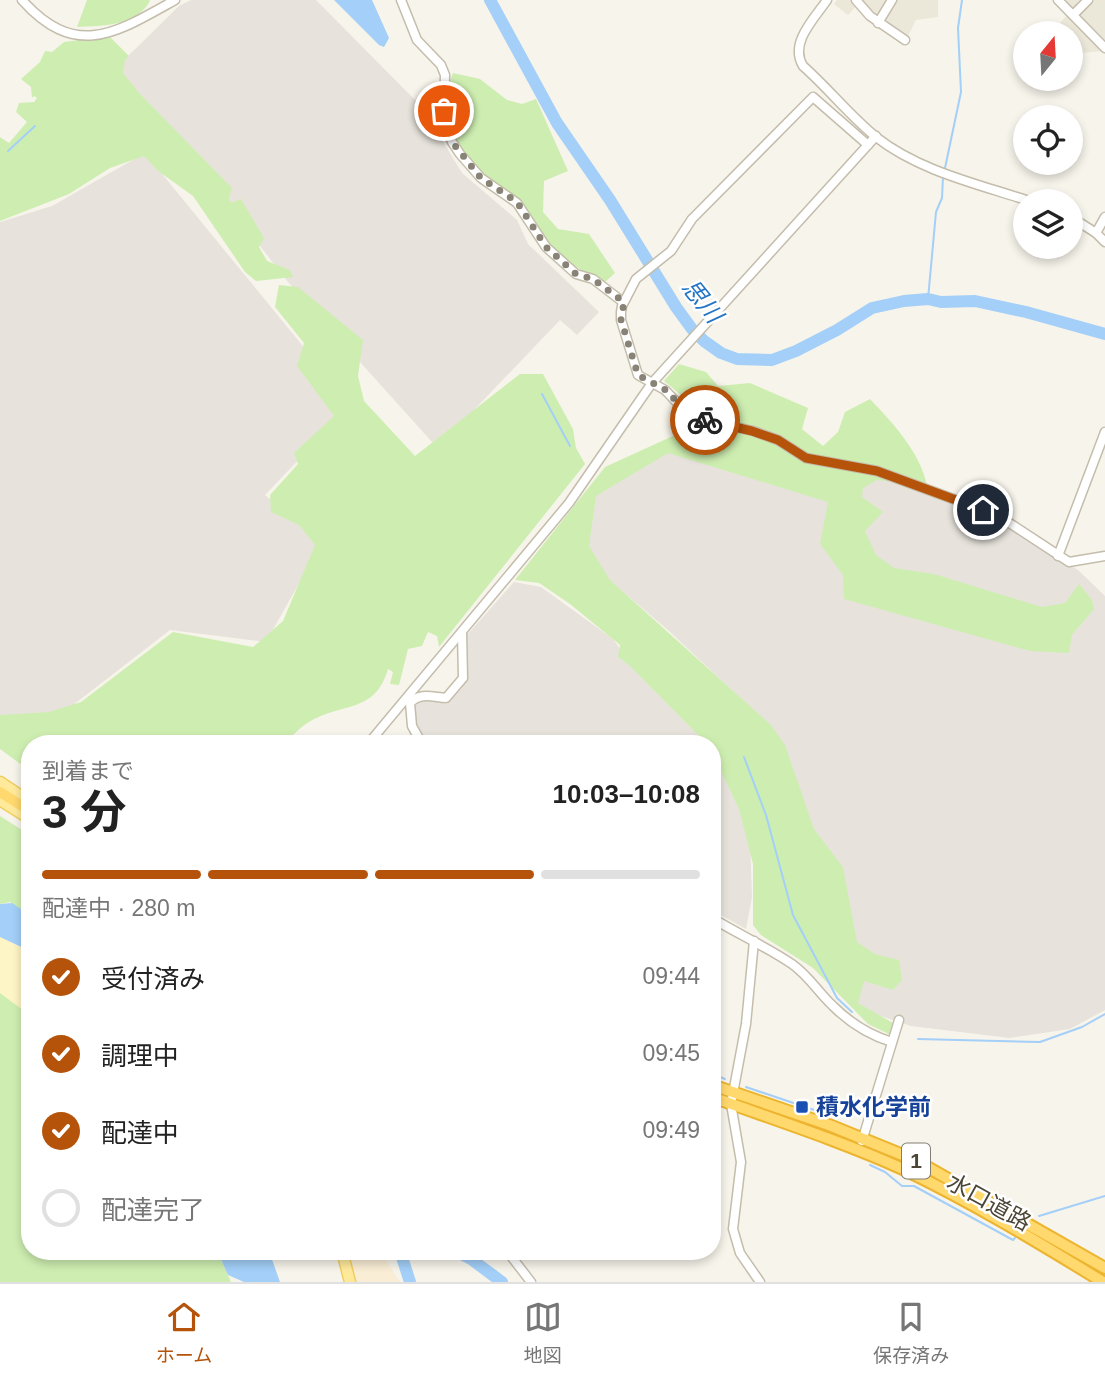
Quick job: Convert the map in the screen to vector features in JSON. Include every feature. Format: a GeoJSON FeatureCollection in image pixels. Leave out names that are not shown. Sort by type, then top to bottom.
{"type":"FeatureCollection","features":[{"type":"Feature","properties":{"kind":"highway"},"geometry":{"type":"LineString","coordinates":[[0,784],[21,797]]}},
{"type":"Feature","properties":{"kind":"highway"},"geometry":{"type":"LineString","coordinates":[[0,792],[21,805]]}},
{"type":"Feature","properties":{"kind":"highway","name":"水口道路"},"geometry":{"type":"LineString","coordinates":[[721,1088],[863,1138],[915,1160],[1105,1268]]}},
{"type":"Feature","properties":{"kind":"highway","name":"水口道路"},"geometry":{"type":"LineString","coordinates":[[721,1100],[859,1151],[971,1203],[1103,1282]]}},
{"type":"Feature","properties":{"kind":"main road"},"geometry":{"type":"LineString","coordinates":[[0,800],[21,813]]}},
{"type":"Feature","properties":{"kind":"main road"},"geometry":{"type":"LineString","coordinates":[[344,1260],[350,1282]]}},
{"type":"Feature","properties":{"kind":"street"},"geometry":{"type":"LineString","coordinates":[[22,0],[37,18],[63,33],[97,34],[121,30],[175,0]]}},
{"type":"Feature","properties":{"kind":"street"},"geometry":{"type":"LineString","coordinates":[[401,0],[417,40],[441,65],[445,75],[446,126],[460,154],[481,178],[517,202],[546,247],[576,274],[593,279],[624,302]]}},
{"type":"Feature","properties":{"kind":"street"},"geometry":{"type":"LineString","coordinates":[[827,0],[804,33],[798,47],[798,57],[803,66],[876,136],[925,166],[1013,196]]}},
{"type":"Feature","properties":{"kind":"street"},"geometry":{"type":"LineString","coordinates":[[856,0],[878,23],[905,40]]}},
{"type":"Feature","properties":{"kind":"street"},"geometry":{"type":"LineString","coordinates":[[878,23],[891,0]]}},
{"type":"Feature","properties":{"kind":"street"},"geometry":{"type":"LineString","coordinates":[[1058,0],[1104,46]]}},
{"type":"Feature","properties":{"kind":"street"},"geometry":{"type":"LineString","coordinates":[[1073,15],[1088,0]]}},
{"type":"Feature","properties":{"kind":"street"},"geometry":{"type":"LineString","coordinates":[[867,145],[813,97],[692,219],[671,251],[636,279],[624,302],[621,320],[638,375],[666,390],[686,412],[698,418],[778,440],[806,458],[877,471],[983,510],[1011,524],[1069,562],[1105,555]]}},
{"type":"Feature","properties":{"kind":"street"},"geometry":{"type":"LineString","coordinates":[[376,735],[569,503],[652,383],[876,136]]}},
{"type":"Feature","properties":{"kind":"street"},"geometry":{"type":"LineString","coordinates":[[1096,233],[1104,222]]}},
{"type":"Feature","properties":{"kind":"street"},"geometry":{"type":"LineString","coordinates":[[1083,225],[1105,242]]}},
{"type":"Feature","properties":{"kind":"street"},"geometry":{"type":"LineString","coordinates":[[1058,556],[1105,432]]}},
{"type":"Feature","properties":{"kind":"street"},"geometry":{"type":"LineString","coordinates":[[407,701],[422,695],[446,698],[463,678],[462,632]]}},
{"type":"Feature","properties":{"kind":"street"},"geometry":{"type":"LineString","coordinates":[[407,701],[412,726],[417,735]]}},
{"type":"Feature","properties":{"kind":"street"},"geometry":{"type":"LineString","coordinates":[[721,923],[792,964],[811,979],[831,1005],[863,1032],[892,1042]]}},
{"type":"Feature","properties":{"kind":"street"},"geometry":{"type":"LineString","coordinates":[[754,941],[746,1024],[731,1104],[741,1162],[733,1238],[760,1282]]}},
{"type":"Feature","properties":{"kind":"street"},"geometry":{"type":"LineString","coordinates":[[859,1151],[899,1020]]}},
{"type":"Feature","properties":{"kind":"street"},"geometry":{"type":"LineString","coordinates":[[514,1260],[531,1282]]}},
{"type":"Feature","properties":{"kind":"shaded area"},"geometry":{"type":"Polygon","coordinates":[[[191,0],[316,0],[422,107],[462,173],[517,220],[528,244],[599,312],[577,335],[560,320],[451,434],[432,442],[288,282],[121,76],[124,60],[179,6],[191,0]]]}},
{"type":"Feature","properties":{"kind":"shaded area"},"geometry":{"type":"Polygon","coordinates":[[[837,0],[938,0],[938,17],[916,20],[907,38],[875,16],[861,1],[848,15],[834,4],[837,0]]]}},
{"type":"Feature","properties":{"kind":"shaded area"},"geometry":{"type":"Polygon","coordinates":[[[1053,0],[1105,0],[1105,54],[1102,51],[1083,53],[1083,21],[1062,21],[1068,14],[1053,0]]]}},
{"type":"Feature","properties":{"kind":"shaded area"},"geometry":{"type":"Polygon","coordinates":[[[145,153],[351,405],[265,495],[323,541],[266,642],[170,630],[59,716],[0,731],[0,222],[52,206],[145,153]]]}},
{"type":"Feature","properties":{"kind":"shaded area"},"geometry":{"type":"Polygon","coordinates":[[[668,451],[883,477],[1017,530],[1078,570],[1105,596],[1105,1010],[1070,1029],[1009,1038],[911,1026],[856,1008],[813,833],[768,724],[669,631],[608,579],[587,547],[595,495],[668,451]]]}},
{"type":"Feature","properties":{"kind":"shaded area"},"geometry":{"type":"Polygon","coordinates":[[[514,582],[541,587],[613,639],[638,674],[700,735],[421,735],[413,713],[419,699],[447,704],[463,687],[467,635],[514,582]]]}},
{"type":"Feature","properties":{"kind":"shaded area"},"geometry":{"type":"Polygon","coordinates":[[[721,768],[750,832],[752,897],[746,929],[721,915],[721,768]]]}},
{"type":"Feature","properties":{"kind":"shaded area"},"geometry":{"type":"Polygon","coordinates":[[[386,1260],[400,1282],[354,1282],[350,1261],[386,1260]]]}},
{"type":"Feature","properties":{"kind":"green space"},"geometry":{"type":"Polygon","coordinates":[[[87,0],[150,1],[144,9],[128,20],[108,25],[77,27],[87,0]]]}},
{"type":"Feature","properties":{"kind":"green space"},"geometry":{"type":"Polygon","coordinates":[[[109,36],[129,56],[125,60],[123,73],[140,94],[232,188],[229,198],[231,203],[241,199],[264,238],[259,247],[267,261],[290,270],[293,277],[256,281],[245,272],[193,196],[158,171],[144,156],[110,168],[69,194],[0,221],[0,137],[9,143],[27,122],[16,112],[19,103],[34,102],[37,98],[32,98],[31,87],[21,79],[40,62],[45,51],[52,52],[64,42],[109,36]]]}},
{"type":"Feature","properties":{"kind":"green space"},"geometry":{"type":"Polygon","coordinates":[[[453,73],[480,79],[507,100],[522,104],[536,99],[568,171],[544,181],[543,212],[558,229],[589,234],[615,273],[604,283],[553,249],[526,212],[464,154],[455,140],[450,124],[448,92],[453,73]]]}},
{"type":"Feature","properties":{"kind":"green space"},"geometry":{"type":"Polygon","coordinates":[[[279,285],[298,287],[363,340],[358,376],[364,401],[415,456],[520,374],[543,374],[573,429],[576,448],[585,464],[439,647],[437,636],[428,632],[422,646],[408,649],[399,685],[390,684],[393,672],[388,669],[375,693],[366,700],[321,716],[293,735],[21,735],[21,764],[0,749],[0,715],[49,712],[81,702],[173,632],[253,647],[283,621],[315,545],[299,525],[271,512],[270,495],[298,464],[294,453],[334,416],[297,366],[304,343],[275,307],[279,285]]]}},
{"type":"Feature","properties":{"kind":"green space"},"geometry":{"type":"Polygon","coordinates":[[[679,364],[706,372],[718,386],[750,383],[808,408],[802,429],[823,446],[838,432],[845,412],[870,399],[912,450],[927,486],[877,480],[863,488],[862,497],[883,512],[865,531],[876,555],[894,568],[934,574],[1042,607],[1065,603],[1079,584],[1092,600],[1094,609],[1072,635],[1069,653],[1030,651],[844,599],[843,575],[820,544],[828,502],[668,453],[596,496],[589,546],[610,580],[771,725],[785,745],[814,829],[843,867],[857,942],[875,954],[899,960],[902,980],[893,990],[864,981],[858,1003],[901,1030],[897,1038],[868,1024],[813,968],[761,935],[753,925],[753,864],[739,809],[721,771],[721,735],[698,735],[618,657],[620,645],[570,604],[539,583],[515,580],[605,467],[710,419],[664,381],[679,364]]]}},
{"type":"Feature","properties":{"kind":"green space"},"geometry":{"type":"Polygon","coordinates":[[[0,816],[21,829],[21,909],[10,902],[0,904],[0,816]]]}},
{"type":"Feature","properties":{"kind":"green space"},"geometry":{"type":"Polygon","coordinates":[[[0,993],[21,1008],[21,1260],[221,1260],[231,1282],[0,1282],[0,993]]]}},
{"type":"Feature","properties":{"kind":"sand"},"geometry":{"type":"Polygon","coordinates":[[[0,937],[21,947],[21,1008],[0,993],[0,937]]]}},
{"type":"Feature","properties":{"kind":"water"},"geometry":{"type":"Polygon","coordinates":[[[334,0],[372,0],[389,38],[384,47],[379,45],[334,0]]]}},
{"type":"Feature","properties":{"kind":"water"},"geometry":{"type":"Polygon","coordinates":[[[12,903],[21,909],[21,947],[0,937],[0,904],[12,903]]]}},
{"type":"Feature","properties":{"kind":"water"},"geometry":{"type":"Polygon","coordinates":[[[221,1260],[272,1260],[280,1282],[244,1282],[228,1275],[221,1260]]]}},
{"type":"Feature","properties":{"kind":"waterway","name":"思川"},"geometry":{"type":"LineString","coordinates":[[490,0],[557,123],[610,200],[676,307],[692,329],[721,353],[737,359],[772,360],[837,330],[872,308],[928,299],[941,302],[975,301],[1105,334]]}},
{"type":"Feature","properties":{"kind":"waterway"},"geometry":{"type":"LineString","coordinates":[[945,168],[961,92],[958,28],[962,0]]}},
{"type":"Feature","properties":{"kind":"waterway"},"geometry":{"type":"LineString","coordinates":[[8,151],[35,126]]}},
{"type":"Feature","properties":{"kind":"waterway"},"geometry":{"type":"LineString","coordinates":[[928,299],[936,212],[942,198],[943,177]]}},
{"type":"Feature","properties":{"kind":"waterway"},"geometry":{"type":"LineString","coordinates":[[542,394],[570,446]]}},
{"type":"Feature","properties":{"kind":"waterway"},"geometry":{"type":"LineString","coordinates":[[744,757],[766,815],[793,915],[837,998],[852,1012]]}},
{"type":"Feature","properties":{"kind":"waterway"},"geometry":{"type":"LineString","coordinates":[[918,1039],[1040,1042],[1082,1027],[1105,1014]]}},
{"type":"Feature","properties":{"kind":"waterway"},"geometry":{"type":"LineString","coordinates":[[721,1077],[725,1079]]}},
{"type":"Feature","properties":{"kind":"waterway"},"geometry":{"type":"LineString","coordinates":[[746,1087],[832,1116]]}},
{"type":"Feature","properties":{"kind":"waterway"},"geometry":{"type":"LineString","coordinates":[[870,1165],[885,1172],[902,1186],[914,1186],[1013,1240],[1015,1238]]}},
{"type":"Feature","properties":{"kind":"waterway"},"geometry":{"type":"LineString","coordinates":[[1039,1216],[1105,1196]]}},
{"type":"Feature","properties":{"kind":"waterway"},"geometry":{"type":"LineString","coordinates":[[403,1260],[410,1282]]}},
{"type":"Feature","properties":{"kind":"waterway"},"geometry":{"type":"LineString","coordinates":[[472,1260],[502,1282]]}},
{"type":"Feature","properties":{"kind":"way so far"},"geometry":{"type":"LineString","coordinates":[[444,111],[446,126],[460,154],[481,178],[517,202],[546,247],[576,274],[593,279],[624,302],[621,320],[638,375],[666,390],[686,412],[705,420]]}},
{"type":"Feature","properties":{"kind":"place","name":"積水化学前"},"geometry":{"type":"Point","coordinates":[802,1107]}},
{"type":"Feature","properties":{"kind":"route"},"geometry":{"type":"LineString","coordinates":[[705,420],[778,440],[806,458],[877,471],[983,510]]}}]}
